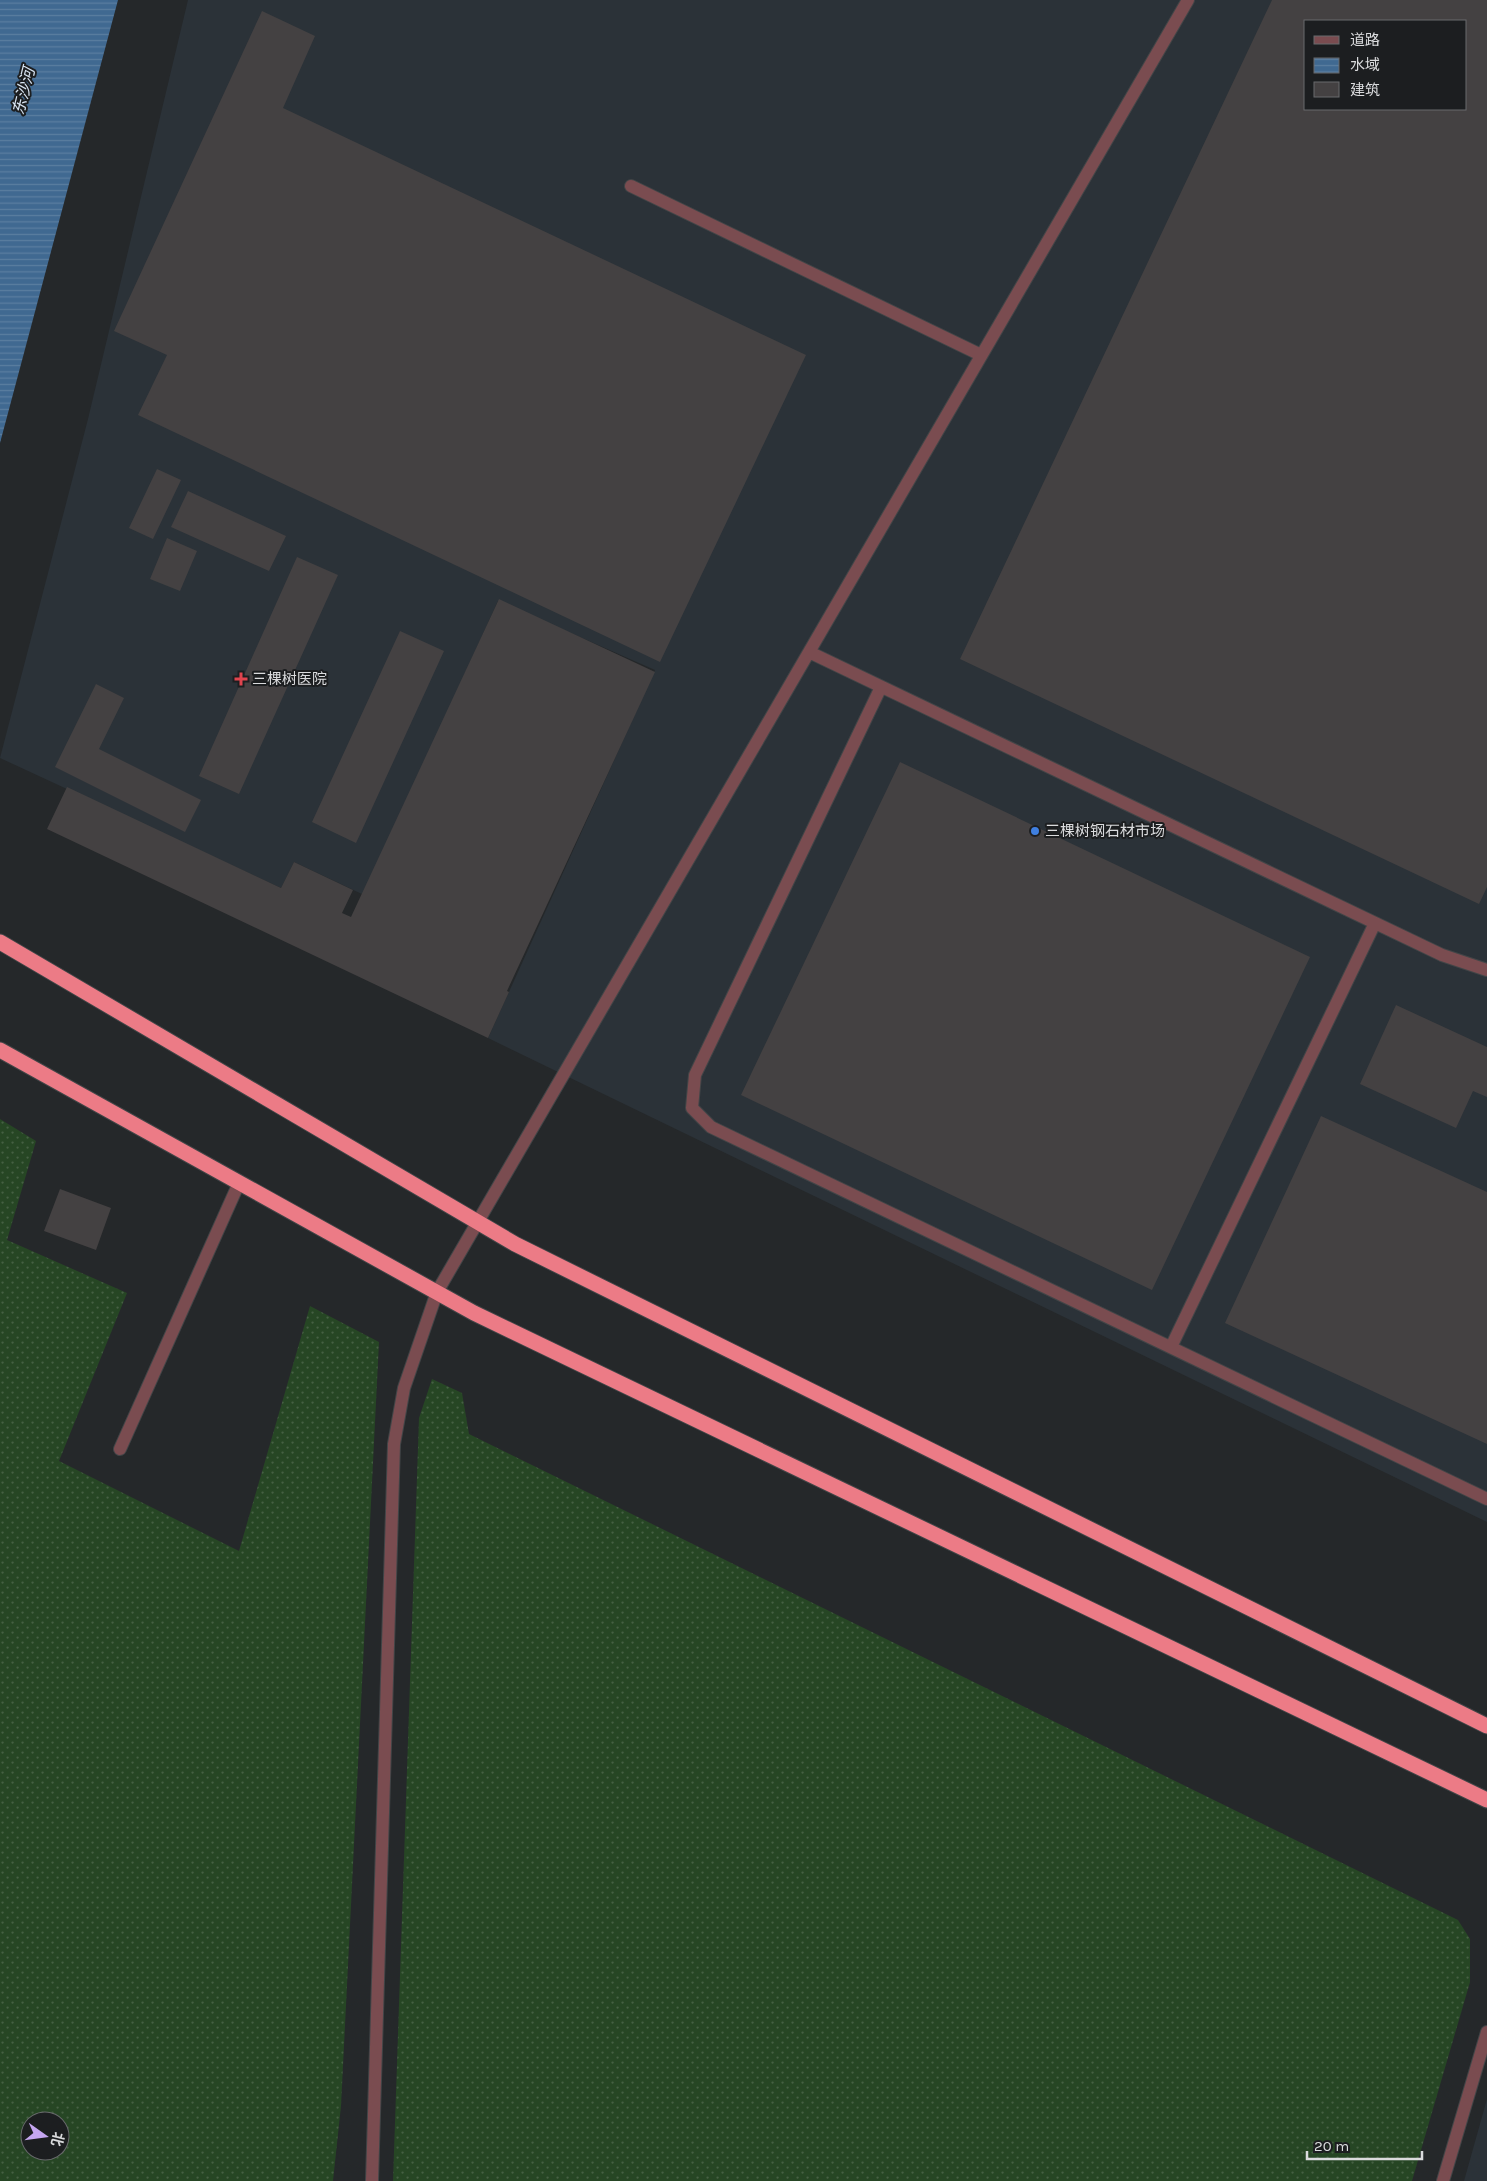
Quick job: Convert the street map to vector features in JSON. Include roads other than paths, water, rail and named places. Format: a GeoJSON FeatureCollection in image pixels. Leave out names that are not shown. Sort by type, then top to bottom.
{"type":"FeatureCollection","features":[{"type":"Feature","properties":{"kind":"highway"},"geometry":{"type":"LineString","coordinates":[[0,942],[515,1244],[1487,1726]]}},
{"type":"Feature","properties":{"kind":"highway"},"geometry":{"type":"LineString","coordinates":[[0,1050],[483,1318],[1487,1800]]}},
{"type":"Feature","properties":{"kind":"street"},"geometry":{"type":"LineString","coordinates":[[372,2181],[394,1444],[404,1388],[437,1292],[1188,0]]}},
{"type":"Feature","properties":{"kind":"street"},"geometry":{"type":"LineString","coordinates":[[631,186],[982,355]]}},
{"type":"Feature","properties":{"kind":"street"},"geometry":{"type":"LineString","coordinates":[[809,652],[1442,955],[1487,970]]}},
{"type":"Feature","properties":{"kind":"street"},"geometry":{"type":"LineString","coordinates":[[881,687],[695,1076],[692,1108],[711,1127],[1487,1499]]}},
{"type":"Feature","properties":{"kind":"street"},"geometry":{"type":"LineString","coordinates":[[1171,1347],[1375,923]]}},
{"type":"Feature","properties":{"kind":"street"},"geometry":{"type":"LineString","coordinates":[[120,1449],[239,1183]]}},
{"type":"Feature","properties":{"kind":"street"},"geometry":{"type":"LineString","coordinates":[[1443,2181],[1487,2032]]}},
{"type":"Feature","properties":{"kind":"water","name":"东沙河"},"geometry":{"type":"Polygon","coordinates":[[[0,0],[118,0],[0,443],[0,0]]]}},
{"type":"Feature","properties":{"kind":"place","name":"三棵树医院"},"geometry":{"type":"Point","coordinates":[241,679]}},
{"type":"Feature","properties":{"kind":"place","name":"三棵树钢石材市场"},"geometry":{"type":"Point","coordinates":[1035,831]}}]}
